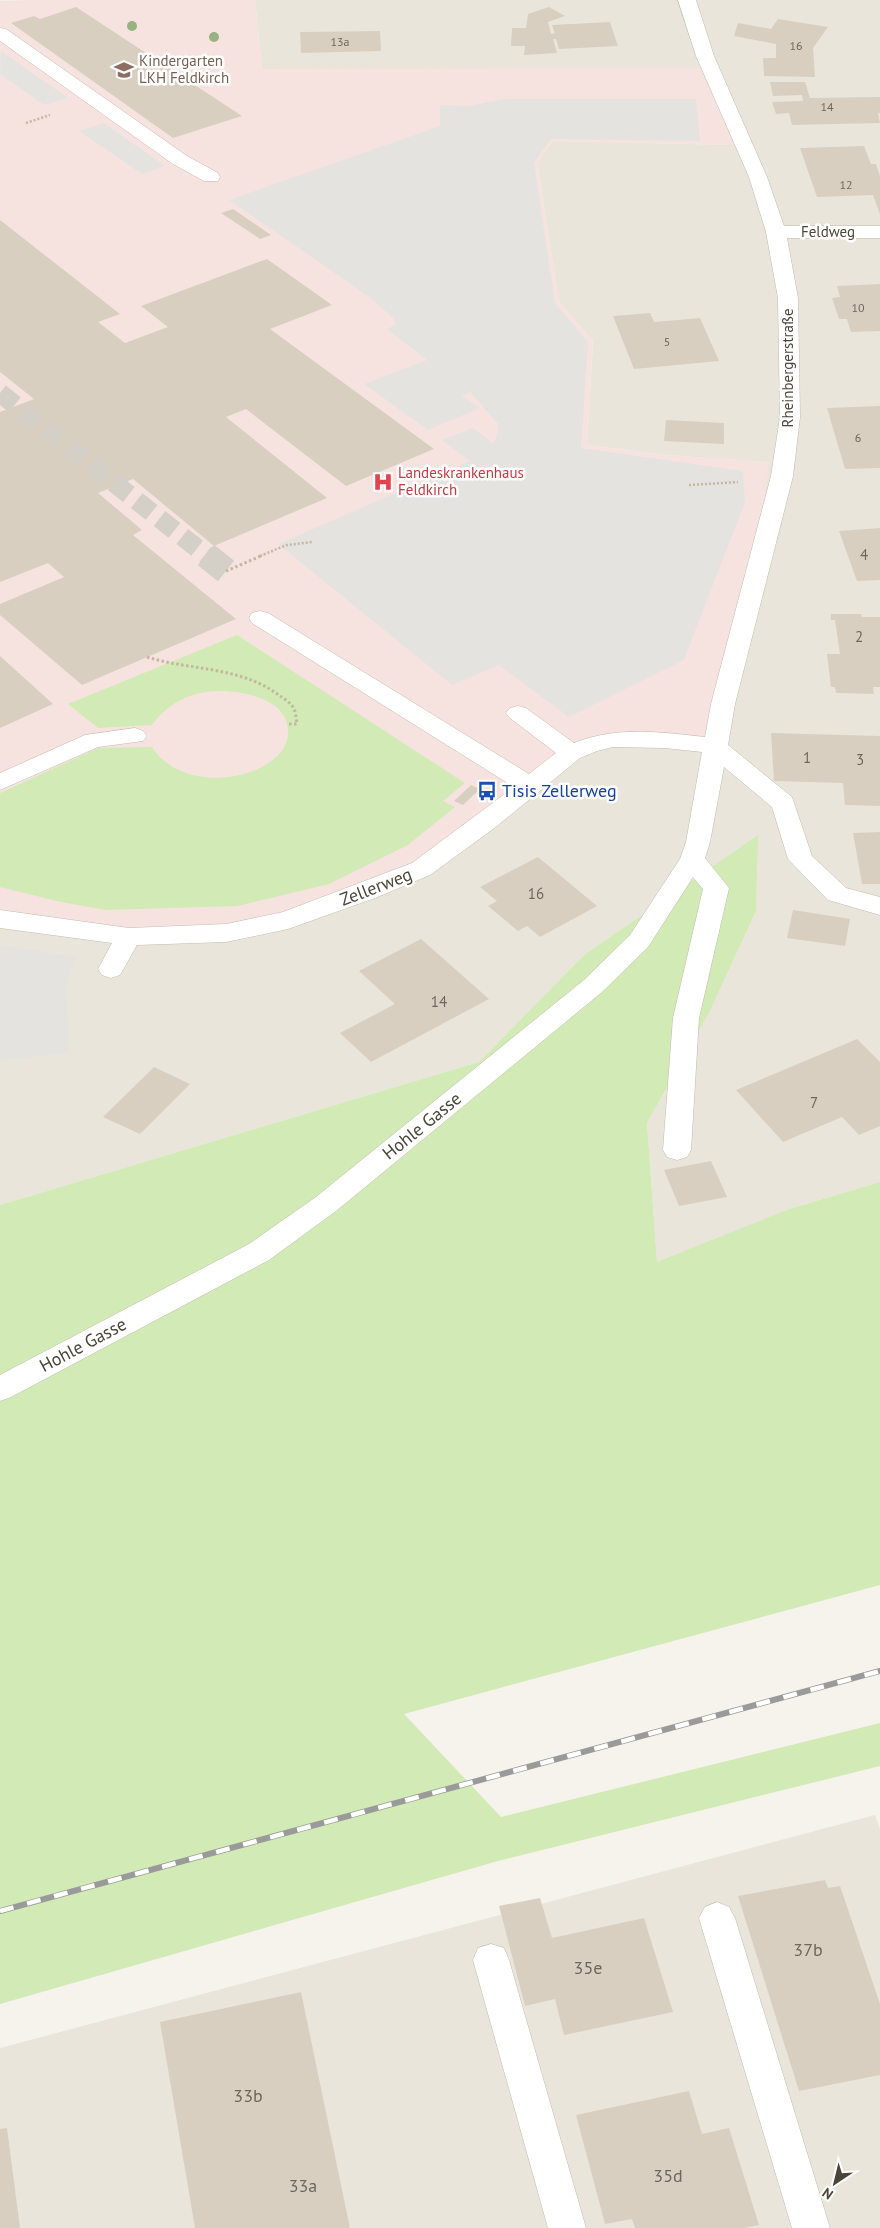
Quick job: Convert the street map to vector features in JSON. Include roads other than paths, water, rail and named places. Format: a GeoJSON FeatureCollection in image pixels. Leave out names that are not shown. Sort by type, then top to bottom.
{"type":"FeatureCollection","features":[{"type":"Feature","properties":{"kind":"street","name":"Rheinbergerstraße"},"geometry":{"type":"LineString","coordinates":[[687,0],[705,56],[758,177],[776,232],[788,298],[790,417],[782,476],[752,598],[727,686],[714,746]]}},
{"type":"Feature","properties":{"kind":"street"},"geometry":{"type":"LineString","coordinates":[[0,33],[180,160],[211,177]]}},
{"type":"Feature","properties":{"kind":"street","name":"Feldweg"},"geometry":{"type":"LineString","coordinates":[[776,232],[880,232]]}},
{"type":"Feature","properties":{"kind":"street"},"geometry":{"type":"LineString","coordinates":[[260,618],[530,786]]}},
{"type":"Feature","properties":{"kind":"street"},"geometry":{"type":"LineString","coordinates":[[518,713],[571,753]]}},
{"type":"Feature","properties":{"kind":"street"},"geometry":{"type":"LineString","coordinates":[[0,782],[93,740],[135,736]]}},
{"type":"Feature","properties":{"kind":"street","name":"Zellerweg"},"geometry":{"type":"LineString","coordinates":[[0,919],[129,937],[226,933],[288,920],[366,892],[421,869],[488,820],[571,753],[612,739],[665,740],[714,746]]}},
{"type":"Feature","properties":{"kind":"street"},"geometry":{"type":"LineString","coordinates":[[714,746],[783,803],[802,859],[837,894],[880,906]]}},
{"type":"Feature","properties":{"kind":"street","name":"Hohle Gasse"},"geometry":{"type":"LineString","coordinates":[[0,1390],[259,1252],[326,1204],[593,986],[638,941],[692,859],[698,842],[714,746]]}},
{"type":"Feature","properties":{"kind":"street"},"geometry":{"type":"LineString","coordinates":[[677,1150],[686,1018],[716,888],[692,859]]}},
{"type":"Feature","properties":{"kind":"street"},"geometry":{"type":"LineString","coordinates":[[111,969],[129,937]]}},
{"type":"Feature","properties":{"kind":"street"},"geometry":{"type":"LineString","coordinates":[[717,1918],[811,2228]]}},
{"type":"Feature","properties":{"kind":"street"},"geometry":{"type":"LineString","coordinates":[[491,1960],[567,2228]]}},
{"type":"Feature","properties":{"kind":"tunnel"},"geometry":{"type":"LineString","coordinates":[[0,393],[207,556]]}},
{"type":"Feature","properties":{"kind":"tunnel"},"geometry":{"type":"LineString","coordinates":[[206,555],[226,571]]}},
{"type":"Feature","properties":{"kind":"railway"},"geometry":{"type":"LineString","coordinates":[[0,1911],[880,1671]]}},
{"type":"Feature","properties":{"kind":"place","name":"Kindergarten LKH Feldkirch"},"geometry":{"type":"Point","coordinates":[124,70]}},
{"type":"Feature","properties":{"kind":"place","name":"Landeskrankenhaus Feldkirch"},"geometry":{"type":"Point","coordinates":[383,482]}},
{"type":"Feature","properties":{"kind":"place","name":"Tisis Zellerweg"},"geometry":{"type":"Point","coordinates":[487,791]}}]}
